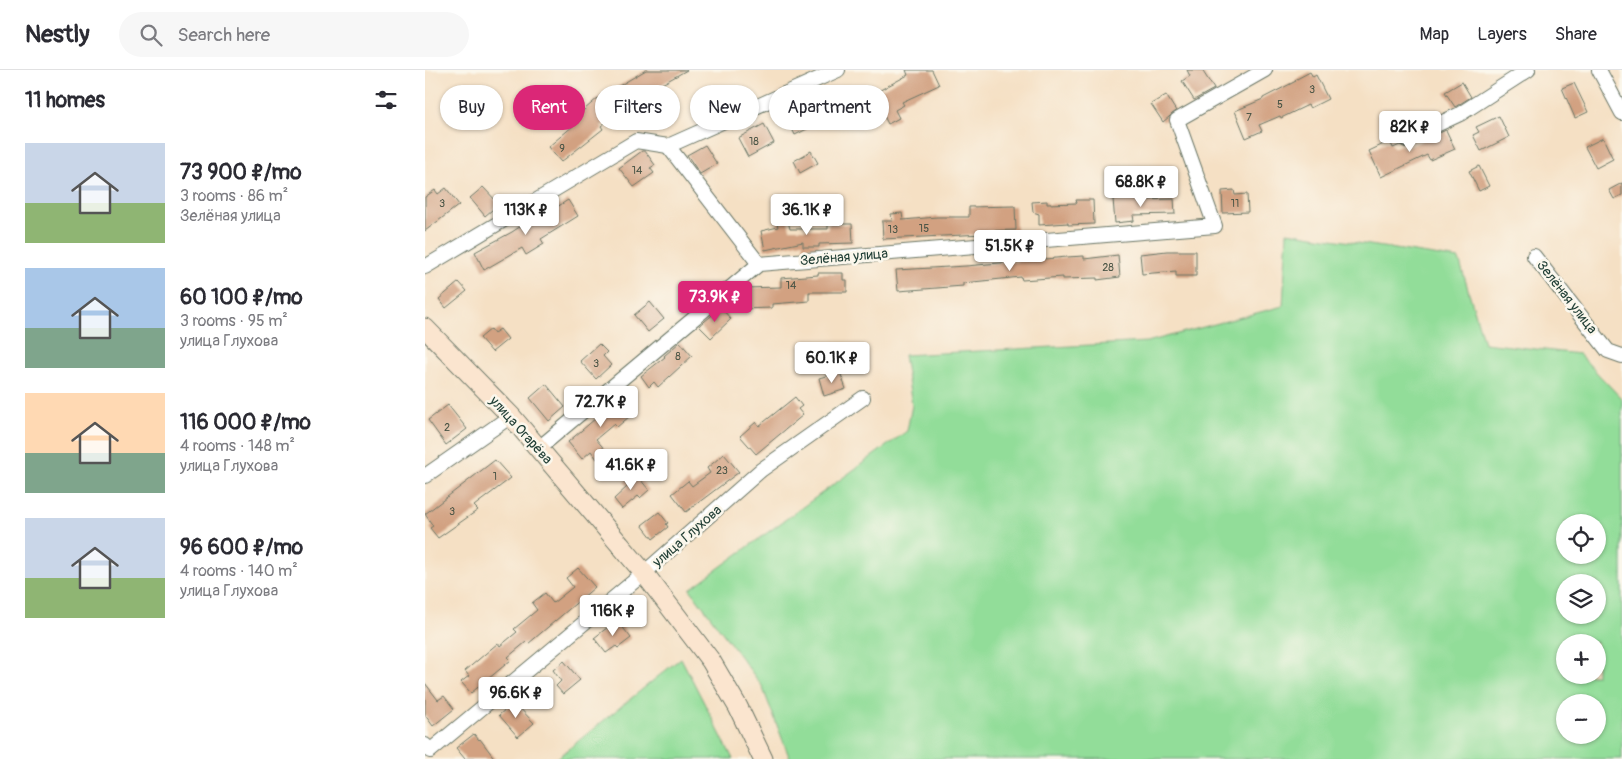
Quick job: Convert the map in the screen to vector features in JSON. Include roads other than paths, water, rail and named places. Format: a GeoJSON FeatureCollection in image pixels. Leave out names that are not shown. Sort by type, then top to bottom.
{"type":"FeatureCollection","features":[{"type":"Feature","properties":{"kind":"main road","name":"улица Огарёва"},"geometry":{"type":"LineString","coordinates":[[425,328],[511,416],[644,573],[711,661],[738,707],[763,759]]}},
{"type":"Feature","properties":{"kind":"street"},"geometry":{"type":"LineString","coordinates":[[425,267],[636,140],[668,146],[838,70]]}},
{"type":"Feature","properties":{"kind":"street","name":"Зелёная улица"},"geometry":{"type":"LineString","coordinates":[[759,264],[1215,226],[1177,120],[1265,70]]}},
{"type":"Feature","properties":{"kind":"street"},"geometry":{"type":"LineString","coordinates":[[1406,139],[1460,114],[1528,70]]}},
{"type":"Feature","properties":{"kind":"street"},"geometry":{"type":"LineString","coordinates":[[1599,70],[1622,113]]}},
{"type":"Feature","properties":{"kind":"street"},"geometry":{"type":"LineString","coordinates":[[539,448],[759,264],[668,146]]}},
{"type":"Feature","properties":{"kind":"street","name":"Зелёная улица"},"geometry":{"type":"LineString","coordinates":[[1534,256],[1608,351],[1622,356]]}},
{"type":"Feature","properties":{"kind":"street","name":"улица Глухова"},"geometry":{"type":"LineString","coordinates":[[425,745],[430,751],[644,573],[761,470],[863,398]]}},
{"type":"Feature","properties":{"kind":"street"},"geometry":{"type":"LineString","coordinates":[[425,476],[511,416]]}}]}
